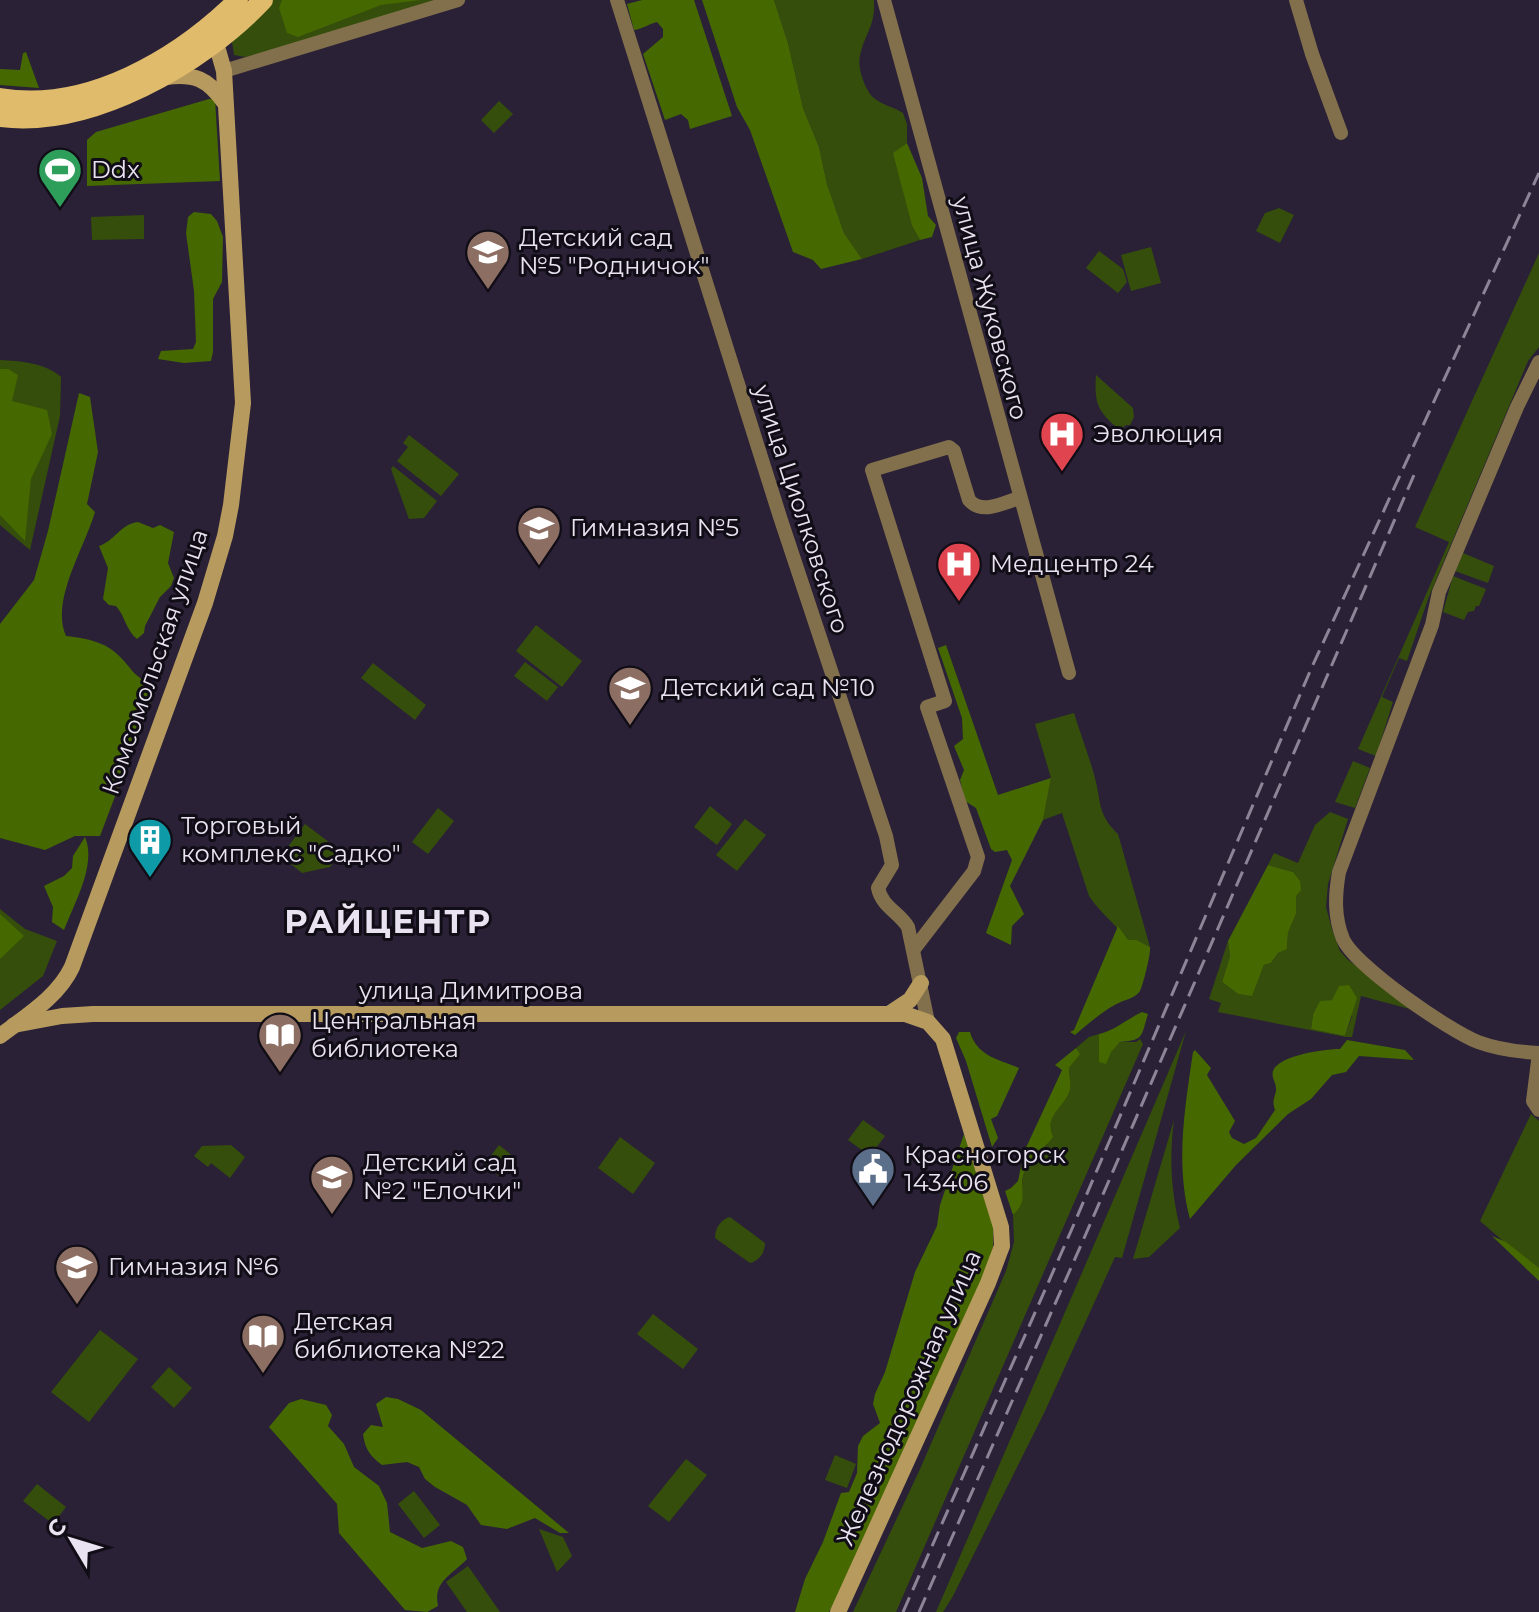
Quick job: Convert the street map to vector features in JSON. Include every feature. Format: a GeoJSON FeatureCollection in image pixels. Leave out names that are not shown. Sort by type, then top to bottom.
{"type":"FeatureCollection","features":[{"type":"Feature","properties":{"kind":"main road"},"geometry":{"type":"LineString","coordinates":[[0,98],[47,100],[90,91],[210,38],[238,0]]}},
{"type":"Feature","properties":{"kind":"main road"},"geometry":{"type":"LineString","coordinates":[[0,117],[46,118],[111,101],[157,78],[263,0]]}},
{"type":"Feature","properties":{"kind":"street"},"geometry":{"type":"LineString","coordinates":[[224,71],[458,0]]}},
{"type":"Feature","properties":{"kind":"street","name":"улица Циолковского"},"geometry":{"type":"LineString","coordinates":[[617,0],[892,859],[889,871],[878,888],[880,897],[903,919],[914,949],[928,1022]]}},
{"type":"Feature","properties":{"kind":"street","name":"улица Жуковского"},"geometry":{"type":"LineString","coordinates":[[884,0],[1069,673]]}},
{"type":"Feature","properties":{"kind":"street"},"geometry":{"type":"LineString","coordinates":[[1296,0],[1341,133]]}},
{"type":"Feature","properties":{"kind":"street","name":"Комсомольская улица"},"geometry":{"type":"LineString","coordinates":[[7,1031],[66,981],[79,951],[214,576],[231,505],[243,403],[224,71],[210,38]]}},
{"type":"Feature","properties":{"kind":"street"},"geometry":{"type":"LineString","coordinates":[[157,78],[198,77],[209,83],[225,103]]}},
{"type":"Feature","properties":{"kind":"street"},"geometry":{"type":"LineString","coordinates":[[1539,362],[1439,592],[1432,625],[1348,844],[1336,894],[1336,910],[1343,939],[1349,950],[1367,967],[1466,1037],[1501,1048],[1539,1053],[1533,1101],[1539,1110]]}},
{"type":"Feature","properties":{"kind":"street"},"geometry":{"type":"LineString","coordinates":[[914,949],[974,871],[978,857],[927,707],[945,701],[872,470],[949,447],[954,451],[973,505],[983,509],[1019,498]]}},
{"type":"Feature","properties":{"kind":"street"},"geometry":{"type":"LineString","coordinates":[[66,981],[64,993],[68,1003],[85,1014]]}},
{"type":"Feature","properties":{"kind":"street"},"geometry":{"type":"LineString","coordinates":[[889,1014],[910,1000],[921,983]]}},
{"type":"Feature","properties":{"kind":"street","name":"улица Димитрова"},"geometry":{"type":"LineString","coordinates":[[7,1031],[85,1014],[889,1014],[915,1015],[928,1022]]}},
{"type":"Feature","properties":{"kind":"street","name":"Железнодорожная улица"},"geometry":{"type":"LineString","coordinates":[[838,1612],[1002,1246],[1001,1227],[943,1039],[928,1022]]}},
{"type":"Feature","properties":{"kind":"green space"},"geometry":{"type":"Polygon","coordinates":[[[273,0],[435,0],[267,53],[245,57],[234,55],[232,42],[273,0]]]}},
{"type":"Feature","properties":{"kind":"green space"},"geometry":{"type":"Polygon","coordinates":[[[282,0],[421,0],[381,5],[298,37],[287,33],[279,8],[282,0]]]}},
{"type":"Feature","properties":{"kind":"green space"},"geometry":{"type":"Polygon","coordinates":[[[642,0],[694,0],[732,116],[690,129],[688,120],[681,114],[665,120],[643,54],[663,37],[663,29],[657,22],[634,30],[627,4],[642,0]]]}},
{"type":"Feature","properties":{"kind":"green space"},"geometry":{"type":"Polygon","coordinates":[[[702,0],[774,0],[803,108],[819,147],[827,184],[844,233],[862,259],[821,269],[813,260],[793,252],[750,130],[737,107],[702,0]]]}},
{"type":"Feature","properties":{"kind":"green space"},"geometry":{"type":"Polygon","coordinates":[[[774,0],[874,0],[872,23],[859,61],[861,72],[871,95],[903,113],[907,124],[907,143],[894,153],[912,226],[920,240],[862,259],[844,233],[827,184],[819,147],[803,108],[774,0]]]}},
{"type":"Feature","properties":{"kind":"green space"},"geometry":{"type":"Polygon","coordinates":[[[26,52],[39,88],[0,85],[0,69],[20,70],[23,53],[26,52]]]}},
{"type":"Feature","properties":{"kind":"green space"},"geometry":{"type":"Polygon","coordinates":[[[215,99],[220,181],[87,186],[87,140],[96,132],[215,99]]]}},
{"type":"Feature","properties":{"kind":"green space"},"geometry":{"type":"Polygon","coordinates":[[[499,101],[513,114],[494,133],[481,120],[499,101]]]}},
{"type":"Feature","properties":{"kind":"green space"},"geometry":{"type":"Polygon","coordinates":[[[907,143],[922,178],[928,216],[936,225],[932,237],[920,240],[912,226],[893,153],[907,143]]]}},
{"type":"Feature","properties":{"kind":"green space"},"geometry":{"type":"Polygon","coordinates":[[[1279,208],[1294,215],[1280,243],[1256,231],[1265,213],[1279,208]]]}},
{"type":"Feature","properties":{"kind":"green space"},"geometry":{"type":"Polygon","coordinates":[[[194,212],[211,214],[223,237],[222,282],[213,299],[211,361],[184,363],[158,359],[161,351],[193,349],[196,342],[194,291],[186,233],[188,217],[194,212]]]}},
{"type":"Feature","properties":{"kind":"green space"},"geometry":{"type":"Polygon","coordinates":[[[144,215],[144,239],[92,240],[91,217],[144,215]]]}},
{"type":"Feature","properties":{"kind":"green space"},"geometry":{"type":"Polygon","coordinates":[[[1151,247],[1161,283],[1131,291],[1121,255],[1151,247]]]}},
{"type":"Feature","properties":{"kind":"green space"},"geometry":{"type":"Polygon","coordinates":[[[1099,251],[1123,269],[1127,282],[1118,293],[1086,268],[1099,251]]]}},
{"type":"Feature","properties":{"kind":"green space"},"geometry":{"type":"Polygon","coordinates":[[[1539,253],[1539,347],[1528,361],[1428,599],[1407,661],[1399,658],[1382,697],[1393,702],[1376,756],[1358,749],[1449,542],[1415,527],[1539,253]]]}},
{"type":"Feature","properties":{"kind":"green space"},"geometry":{"type":"Polygon","coordinates":[[[0,360],[40,366],[61,377],[60,416],[30,550],[0,525],[0,360]]]}},
{"type":"Feature","properties":{"kind":"green space"},"geometry":{"type":"Polygon","coordinates":[[[0,369],[8,369],[18,375],[12,401],[47,410],[52,434],[31,479],[25,541],[0,515],[0,369]]]}},
{"type":"Feature","properties":{"kind":"green space"},"geometry":{"type":"Polygon","coordinates":[[[1096,375],[1133,408],[1134,417],[1130,425],[1120,430],[1102,412],[1097,400],[1096,375]]]}},
{"type":"Feature","properties":{"kind":"green space"},"geometry":{"type":"Polygon","coordinates":[[[79,393],[90,397],[98,452],[87,504],[95,512],[71,574],[62,607],[62,622],[66,636],[105,646],[116,653],[137,676],[157,686],[100,836],[75,836],[45,850],[0,838],[0,624],[34,580],[79,393]]]}},
{"type":"Feature","properties":{"kind":"green space"},"geometry":{"type":"Polygon","coordinates":[[[409,435],[459,474],[441,496],[397,461],[408,447],[403,443],[409,435]]]}},
{"type":"Feature","properties":{"kind":"green space"},"geometry":{"type":"Polygon","coordinates":[[[393,466],[437,501],[424,518],[409,519],[391,469],[393,466]]]}},
{"type":"Feature","properties":{"kind":"green space"},"geometry":{"type":"Polygon","coordinates":[[[138,522],[153,528],[160,525],[174,532],[168,563],[174,578],[160,597],[144,633],[137,639],[116,606],[109,605],[103,599],[108,568],[99,546],[138,522]]]}},
{"type":"Feature","properties":{"kind":"green space"},"geometry":{"type":"Polygon","coordinates":[[[1463,553],[1494,566],[1488,583],[1455,571],[1463,553]]]}},
{"type":"Feature","properties":{"kind":"green space"},"geometry":{"type":"Polygon","coordinates":[[[1453,576],[1486,589],[1479,606],[1468,612],[1464,620],[1443,612],[1453,576]]]}},
{"type":"Feature","properties":{"kind":"green space"},"geometry":{"type":"Polygon","coordinates":[[[536,625],[582,661],[562,687],[516,651],[536,625]]]}},
{"type":"Feature","properties":{"kind":"green space"},"geometry":{"type":"Polygon","coordinates":[[[946,645],[998,795],[1051,778],[1043,820],[1010,886],[1024,914],[1012,926],[1011,945],[986,933],[1012,860],[1007,850],[995,852],[991,849],[976,808],[965,801],[960,780],[964,770],[954,746],[963,739],[962,718],[938,648],[946,645]]]}},
{"type":"Feature","properties":{"kind":"green space"},"geometry":{"type":"Polygon","coordinates":[[[525,662],[558,687],[547,701],[514,676],[525,662]]]}},
{"type":"Feature","properties":{"kind":"green space"},"geometry":{"type":"Polygon","coordinates":[[[373,663],[426,705],[415,720],[361,678],[373,663]]]}},
{"type":"Feature","properties":{"kind":"green space"},"geometry":{"type":"Polygon","coordinates":[[[1074,713],[1094,773],[1102,810],[1107,822],[1118,834],[1150,947],[1137,940],[1128,941],[1089,896],[1062,813],[1043,820],[1051,778],[1035,724],[1074,713]]]}},
{"type":"Feature","properties":{"kind":"green space"},"geometry":{"type":"Polygon","coordinates":[[[1353,761],[1370,768],[1355,808],[1335,802],[1353,761]]]}},
{"type":"Feature","properties":{"kind":"green space"},"geometry":{"type":"Polygon","coordinates":[[[710,806],[732,824],[717,845],[694,827],[710,806]]]}},
{"type":"Feature","properties":{"kind":"green space"},"geometry":{"type":"Polygon","coordinates":[[[438,808],[454,821],[428,854],[412,842],[438,808]]]}},
{"type":"Feature","properties":{"kind":"green space"},"geometry":{"type":"Polygon","coordinates":[[[1330,812],[1348,819],[1328,884],[1326,907],[1340,951],[1421,1012],[1361,996],[1352,1037],[1346,1037],[1218,1012],[1221,1003],[1209,999],[1228,941],[1230,956],[1222,982],[1238,994],[1252,995],[1264,965],[1271,963],[1278,953],[1287,948],[1288,933],[1296,914],[1293,872],[1268,865],[1274,853],[1298,863],[1315,825],[1330,812]],[[1332,1000],[1320,1002],[1313,1014],[1311,1029],[1345,1036],[1352,1016],[1332,1000]]]}},
{"type":"Feature","properties":{"kind":"green space"},"geometry":{"type":"Polygon","coordinates":[[[745,819],[766,835],[737,871],[716,855],[745,819]]]}},
{"type":"Feature","properties":{"kind":"green space"},"geometry":{"type":"Polygon","coordinates":[[[305,824],[342,852],[330,867],[302,873],[281,856],[305,824]]]}},
{"type":"Feature","properties":{"kind":"green space"},"geometry":{"type":"Polygon","coordinates":[[[85,837],[88,848],[86,871],[64,930],[52,922],[53,907],[44,886],[64,876],[72,868],[73,856],[85,837]]]}},
{"type":"Feature","properties":{"kind":"green space"},"geometry":{"type":"Polygon","coordinates":[[[1268,865],[1293,872],[1300,881],[1296,914],[1288,933],[1287,949],[1264,965],[1252,996],[1238,994],[1222,982],[1230,956],[1228,941],[1268,865]]]}},
{"type":"Feature","properties":{"kind":"green space"},"geometry":{"type":"Polygon","coordinates":[[[0,909],[25,929],[57,941],[43,976],[0,1010],[0,909]]]}},
{"type":"Feature","properties":{"kind":"green space"},"geometry":{"type":"Polygon","coordinates":[[[0,914],[24,936],[0,959],[0,914]]]}},
{"type":"Feature","properties":{"kind":"green space"},"geometry":{"type":"Polygon","coordinates":[[[1118,926],[1128,940],[1137,940],[1150,947],[1140,991],[1104,1012],[1075,1035],[1070,1032],[1074,1030],[1118,926]]]}},
{"type":"Feature","properties":{"kind":"green space"},"geometry":{"type":"Polygon","coordinates":[[[1349,985],[1357,998],[1345,1036],[1311,1029],[1313,1014],[1320,1001],[1332,1000],[1339,986],[1349,985]]]}},
{"type":"Feature","properties":{"kind":"green space"},"geometry":{"type":"Polygon","coordinates":[[[1142,1012],[1148,1014],[1141,1036],[1120,1042],[1106,1064],[1099,1062],[1099,1034],[1142,1012]]]}},
{"type":"Feature","properties":{"kind":"green space"},"geometry":{"type":"Polygon","coordinates":[[[1186,1031],[1122,1258],[1115,1257],[1045,1411],[953,1596],[943,1612],[936,1612],[1186,1031]]]}},
{"type":"Feature","properties":{"kind":"green space"},"geometry":{"type":"Polygon","coordinates":[[[959,1032],[970,1032],[983,1052],[1019,1068],[997,1116],[991,1119],[998,1138],[992,1147],[956,1038],[959,1032]]]}},
{"type":"Feature","properties":{"kind":"green space"},"geometry":{"type":"Polygon","coordinates":[[[1099,1034],[1099,1061],[1120,1042],[1140,1039],[1143,1044],[896,1612],[853,1612],[920,1469],[1006,1271],[1014,1242],[1013,1215],[1021,1201],[1024,1172],[1047,1145],[1051,1119],[1070,1087],[1069,1068],[1079,1054],[1076,1048],[1089,1037],[1099,1034]]]}},
{"type":"Feature","properties":{"kind":"green space"},"geometry":{"type":"Polygon","coordinates":[[[1347,1040],[1405,1050],[1414,1060],[1359,1056],[1346,1072],[1332,1075],[1311,1099],[1288,1114],[1236,1165],[1190,1219],[1182,1156],[1193,1052],[1195,1050],[1211,1068],[1207,1075],[1235,1121],[1229,1132],[1232,1138],[1244,1144],[1256,1138],[1275,1110],[1273,1071],[1277,1065],[1303,1054],[1340,1049],[1347,1040]]]}},
{"type":"Feature","properties":{"kind":"green space"},"geometry":{"type":"Polygon","coordinates":[[[1076,1048],[1080,1054],[1069,1068],[1070,1089],[1051,1123],[1053,1137],[1027,1167],[1021,1204],[1013,1215],[1005,1191],[1018,1181],[1024,1152],[1062,1070],[1055,1065],[1076,1048]]]}},
{"type":"Feature","properties":{"kind":"green space"},"geometry":{"type":"Polygon","coordinates":[[[1531,1114],[1539,1121],[1539,1272],[1480,1221],[1531,1114]]]}},
{"type":"Feature","properties":{"kind":"green space"},"geometry":{"type":"Polygon","coordinates":[[[863,1120],[885,1136],[870,1156],[848,1140],[863,1120]]]}},
{"type":"Feature","properties":{"kind":"green space"},"geometry":{"type":"Polygon","coordinates":[[[1174,1120],[1172,1174],[1180,1228],[1149,1257],[1133,1259],[1174,1120]]]}},
{"type":"Feature","properties":{"kind":"green space"},"geometry":{"type":"Polygon","coordinates":[[[964,1134],[993,1226],[993,1247],[988,1265],[840,1593],[829,1612],[795,1612],[805,1579],[841,1493],[849,1492],[857,1473],[858,1446],[863,1436],[880,1423],[873,1404],[875,1394],[885,1372],[915,1272],[937,1226],[940,1205],[964,1134]]]}},
{"type":"Feature","properties":{"kind":"green space"},"geometry":{"type":"Polygon","coordinates":[[[620,1137],[655,1163],[633,1194],[598,1168],[620,1137]]]}},
{"type":"Feature","properties":{"kind":"green space"},"geometry":{"type":"Polygon","coordinates":[[[231,1145],[245,1157],[230,1178],[211,1163],[208,1167],[194,1156],[202,1146],[231,1145]]]}},
{"type":"Feature","properties":{"kind":"green space"},"geometry":{"type":"Polygon","coordinates":[[[499,1145],[514,1157],[499,1176],[484,1165],[499,1145]]]}},
{"type":"Feature","properties":{"kind":"green space"},"geometry":{"type":"Polygon","coordinates":[[[730,1217],[765,1243],[763,1253],[756,1260],[750,1263],[715,1238],[719,1224],[730,1217]]]}},
{"type":"Feature","properties":{"kind":"green space"},"geometry":{"type":"Polygon","coordinates":[[[1492,1236],[1506,1242],[1539,1268],[1539,1281],[1492,1236]]]}},
{"type":"Feature","properties":{"kind":"green space"},"geometry":{"type":"Polygon","coordinates":[[[653,1314],[698,1349],[683,1369],[637,1334],[653,1314]]]}},
{"type":"Feature","properties":{"kind":"green space"},"geometry":{"type":"Polygon","coordinates":[[[100,1330],[138,1359],[89,1422],[51,1392],[100,1330]]]}},
{"type":"Feature","properties":{"kind":"green space"},"geometry":{"type":"Polygon","coordinates":[[[169,1367],[192,1388],[174,1408],[151,1387],[169,1367]]]}},
{"type":"Feature","properties":{"kind":"green space"},"geometry":{"type":"Polygon","coordinates":[[[386,1397],[421,1410],[569,1533],[560,1533],[535,1518],[507,1529],[481,1525],[467,1505],[435,1487],[425,1479],[419,1467],[407,1462],[382,1465],[369,1452],[363,1434],[371,1425],[383,1427],[376,1404],[386,1397]]]}},
{"type":"Feature","properties":{"kind":"green space"},"geometry":{"type":"Polygon","coordinates":[[[301,1399],[326,1405],[332,1415],[328,1426],[344,1444],[354,1467],[379,1486],[387,1503],[390,1532],[422,1548],[451,1541],[463,1547],[467,1559],[441,1585],[438,1606],[427,1612],[405,1610],[339,1533],[337,1504],[269,1427],[289,1403],[301,1399]]]}},
{"type":"Feature","properties":{"kind":"green space"},"geometry":{"type":"Polygon","coordinates":[[[835,1455],[856,1464],[847,1488],[825,1480],[835,1455]]]}},
{"type":"Feature","properties":{"kind":"green space"},"geometry":{"type":"Polygon","coordinates":[[[686,1459],[707,1475],[669,1522],[648,1506],[686,1459]]]}},
{"type":"Feature","properties":{"kind":"green space"},"geometry":{"type":"Polygon","coordinates":[[[37,1484],[66,1507],[53,1524],[23,1501],[37,1484]]]}},
{"type":"Feature","properties":{"kind":"green space"},"geometry":{"type":"Polygon","coordinates":[[[414,1491],[440,1525],[424,1538],[398,1504],[414,1491]]]}},
{"type":"Feature","properties":{"kind":"green space"},"geometry":{"type":"Polygon","coordinates":[[[539,1529],[563,1537],[572,1556],[557,1572],[539,1529]]]}},
{"type":"Feature","properties":{"kind":"green space"},"geometry":{"type":"Polygon","coordinates":[[[468,1566],[500,1612],[467,1612],[446,1582],[468,1566]]]}},
{"type":"Feature","properties":{"kind":"railway"},"geometry":{"type":"LineString","coordinates":[[903,1612],[1071,1231],[1311,669],[1539,173]]}},
{"type":"Feature","properties":{"kind":"railway"},"geometry":{"type":"LineString","coordinates":[[919,1612],[1417,468]]}},
{"type":"Feature","properties":{"kind":"place","name":"Ddx"},"geometry":{"type":"Point","coordinates":[60,209]}},
{"type":"Feature","properties":{"kind":"place","name":"Детский сад №5 \"Родничок\""},"geometry":{"type":"Point","coordinates":[488,291]}},
{"type":"Feature","properties":{"kind":"place","name":"Эволюция"},"geometry":{"type":"Point","coordinates":[1062,473]}},
{"type":"Feature","properties":{"kind":"place","name":"Гимназия №5"},"geometry":{"type":"Point","coordinates":[539,567]}},
{"type":"Feature","properties":{"kind":"place","name":"Медцентр 24"},"geometry":{"type":"Point","coordinates":[959,603]}},
{"type":"Feature","properties":{"kind":"place","name":"Детский сад №10"},"geometry":{"type":"Point","coordinates":[630,727]}},
{"type":"Feature","properties":{"kind":"place","name":"Торговый комплекс \"Садко\""},"geometry":{"type":"Point","coordinates":[150,879]}},
{"type":"Feature","properties":{"kind":"place","name":"Центральная библиотека"},"geometry":{"type":"Point","coordinates":[280,1074]}},
{"type":"Feature","properties":{"kind":"place","name":"Красногорск 143406"},"geometry":{"type":"Point","coordinates":[873,1208]}},
{"type":"Feature","properties":{"kind":"place","name":"Детский сад №2 \"Елочки\""},"geometry":{"type":"Point","coordinates":[332,1216]}},
{"type":"Feature","properties":{"kind":"place","name":"Гимназия №6"},"geometry":{"type":"Point","coordinates":[77,1306]}},
{"type":"Feature","properties":{"kind":"place","name":"Детская библиотека №22"},"geometry":{"type":"Point","coordinates":[263,1375]}},
{"type":"Feature","properties":{"kind":"district","name":"РАЙЦЕНТР"},"geometry":{"type":"Point","coordinates":[388,922]}}]}
